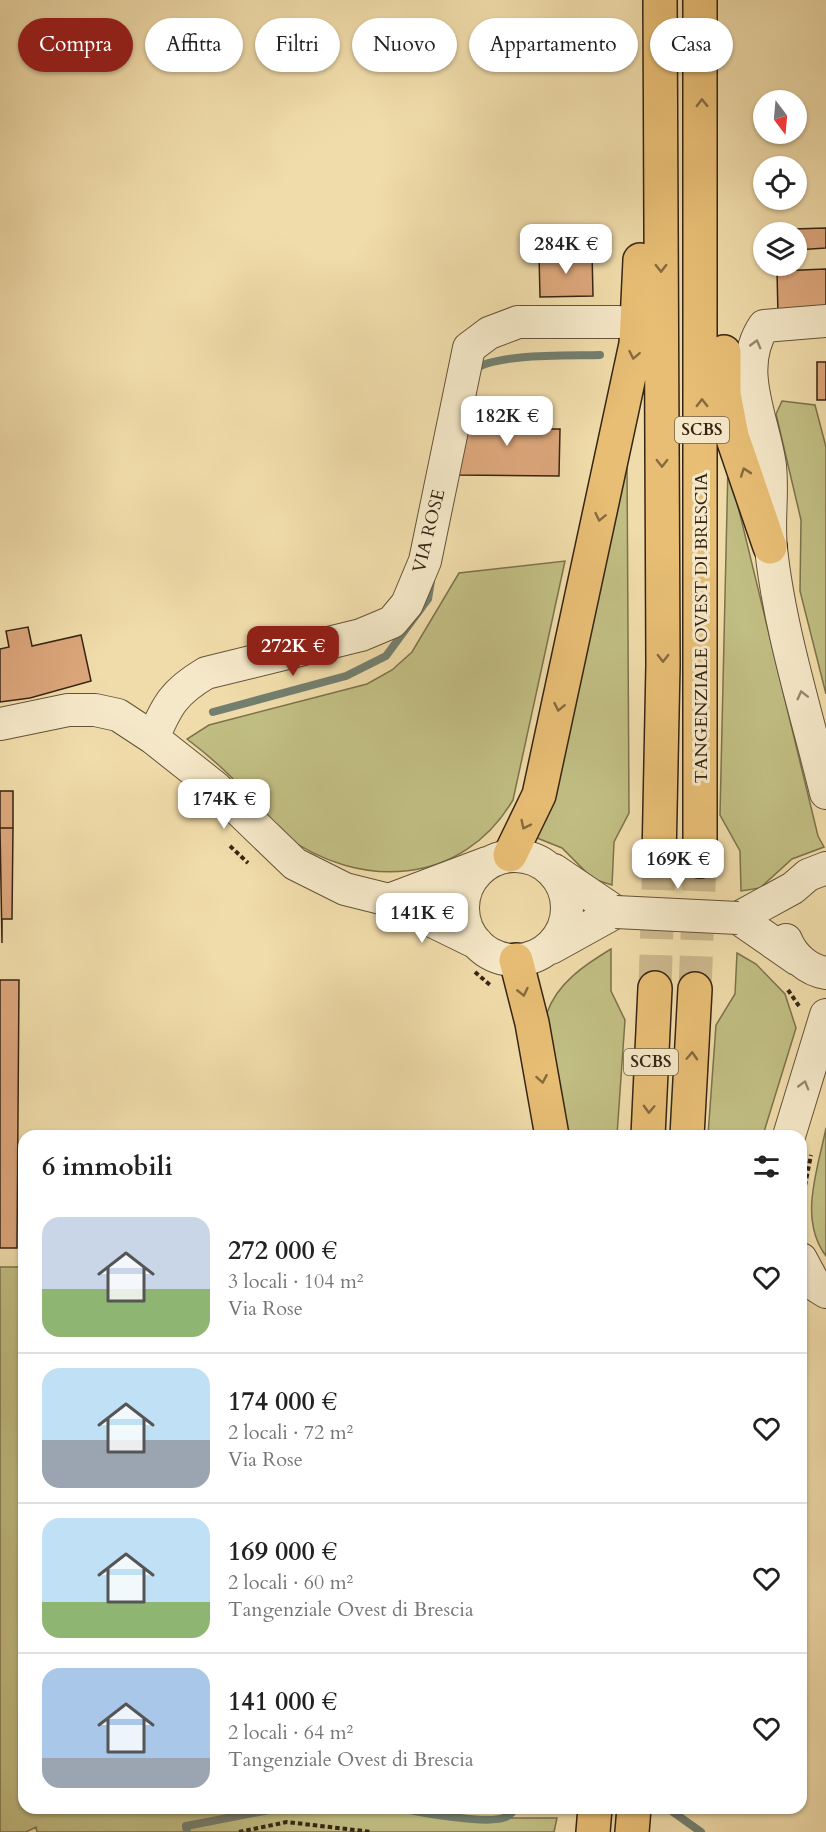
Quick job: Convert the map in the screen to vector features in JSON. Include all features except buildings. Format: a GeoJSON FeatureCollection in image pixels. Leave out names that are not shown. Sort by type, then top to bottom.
{"type":"FeatureCollection","features":[{"type":"Feature","properties":{"kind":"highway","name":"SCBS"},"geometry":{"type":"LineString","coordinates":[[659,859],[663,665],[660,0]]}},
{"type":"Feature","properties":{"kind":"highway","name":"TANGENZIALE OVEST DI BRESCIA"},"geometry":{"type":"LineString","coordinates":[[700,0],[702,144],[700,861]]}},
{"type":"Feature","properties":{"kind":"highway"},"geometry":{"type":"LineString","coordinates":[[702,144],[723,215],[724,394],[732,436],[770,547]]}},
{"type":"Feature","properties":{"kind":"highway"},"geometry":{"type":"LineString","coordinates":[[499,859],[539,795],[636,344],[641,217],[660,153]]}},
{"type":"Feature","properties":{"kind":"highway"},"geometry":{"type":"LineString","coordinates":[[529,957],[532,1023],[551,1130]]}},
{"type":"Feature","properties":{"kind":"highway","name":"SCBS"},"geometry":{"type":"LineString","coordinates":[[648,1130],[655,988]]}},
{"type":"Feature","properties":{"kind":"highway","name":"SCBS"},"geometry":{"type":"LineString","coordinates":[[687,1130],[695,989]]}},
{"type":"Feature","properties":{"kind":"highway"},"geometry":{"type":"LineString","coordinates":[[593,1832],[594,1814]]}},
{"type":"Feature","properties":{"kind":"highway"},"geometry":{"type":"LineString","coordinates":[[632,1832],[634,1814]]}},
{"type":"Feature","properties":{"kind":"street"},"geometry":{"type":"LineString","coordinates":[[826,321],[764,326],[754,340],[751,382],[770,467],[770,547],[778,596],[826,793]]}},
{"type":"Feature","properties":{"kind":"street","name":"VIA ROSE"},"geometry":{"type":"LineString","coordinates":[[153,738],[168,703],[183,687],[206,673],[361,634],[392,622],[407,604],[425,561],[469,348],[489,333],[518,322],[618,322]]}},
{"type":"Feature","properties":{"kind":"street"},"geometry":{"type":"LineString","coordinates":[[0,724],[68,710],[95,710],[118,715],[153,738],[215,787],[295,864],[345,890],[389,900],[477,943],[495,956],[529,957],[616,912],[738,918],[793,888],[808,875],[826,868]]}},
{"type":"Feature","properties":{"kind":"street"},"geometry":{"type":"LineString","coordinates":[[389,900],[499,859],[533,858],[616,912]]}},
{"type":"Feature","properties":{"kind":"street"},"geometry":{"type":"LineString","coordinates":[[477,943],[467,928],[463,910],[465,892],[474,875],[499,859]]}},
{"type":"Feature","properties":{"kind":"street"},"geometry":{"type":"LineString","coordinates":[[529,957],[556,941],[566,924],[568,905],[564,886],[553,870]]}},
{"type":"Feature","properties":{"kind":"street"},"geometry":{"type":"LineString","coordinates":[[793,888],[784,905],[782,925],[787,943],[797,959]]}},
{"type":"Feature","properties":{"kind":"street"},"geometry":{"type":"LineString","coordinates":[[738,918],[816,972],[826,973]]}},
{"type":"Feature","properties":{"kind":"street"},"geometry":{"type":"LineString","coordinates":[[791,1130],[826,1015]]}},
{"type":"Feature","properties":{"kind":"street"},"geometry":{"type":"LineString","coordinates":[[807,1270],[815,1284],[826,1292]]}},
{"type":"Feature","properties":{"kind":"path"},"geometry":{"type":"LineString","coordinates":[[239,1832],[287,1822],[372,1832]]}},
{"type":"Feature","properties":{"kind":"shaded area"},"geometry":{"type":"Polygon","coordinates":[[[782,401],[815,405],[826,447],[826,694],[800,591],[801,520],[776,414],[782,401]]]}},
{"type":"Feature","properties":{"kind":"shaded area"},"geometry":{"type":"Polygon","coordinates":[[[627,458],[629,813],[614,842],[612,885],[593,879],[562,848],[532,836],[627,458]]]}},
{"type":"Feature","properties":{"kind":"shaded area"},"geometry":{"type":"Polygon","coordinates":[[[728,465],[818,836],[824,847],[792,859],[760,888],[741,891],[740,851],[720,815],[728,465]]]}},
{"type":"Feature","properties":{"kind":"shaded area"},"geometry":{"type":"Polygon","coordinates":[[[565,561],[513,800],[492,828],[466,850],[438,864],[408,871],[376,871],[345,865],[314,853],[279,831],[231,777],[187,739],[209,725],[367,684],[392,670],[412,652],[459,573],[565,561]]]}},
{"type":"Feature","properties":{"kind":"shaded area"},"geometry":{"type":"Polygon","coordinates":[[[611,949],[611,991],[625,1020],[617,1130],[565,1130],[551,1051],[547,1013],[558,992],[573,975],[611,949]]]}},
{"type":"Feature","properties":{"kind":"shaded area"},"geometry":{"type":"Polygon","coordinates":[[[737,953],[756,964],[785,994],[796,1028],[765,1130],[708,1130],[716,1025],[735,994],[737,953]]]}},
{"type":"Feature","properties":{"kind":"shaded area"},"geometry":{"type":"Polygon","coordinates":[[[826,1128],[826,1256],[813,1226],[812,1194],[826,1128]]]}},
{"type":"Feature","properties":{"kind":"shaded area"},"geometry":{"type":"Polygon","coordinates":[[[0,1267],[18,1267],[18,1814],[460,1814],[460,1818],[557,1818],[554,1832],[37,1832],[36,1827],[26,1832],[0,1832],[0,1267]]]}},
{"type":"Feature","properties":{"kind":"waterway"},"geometry":{"type":"LineString","coordinates":[[473,370],[515,358],[600,355]]}},
{"type":"Feature","properties":{"kind":"waterway"},"geometry":{"type":"LineString","coordinates":[[213,712],[346,676],[386,656],[428,599],[431,581]]}},
{"type":"Feature","properties":{"kind":"waterway"},"geometry":{"type":"LineString","coordinates":[[187,1832],[186,1826],[248,1814]]}},
{"type":"Feature","properties":{"kind":"waterway"},"geometry":{"type":"LineString","coordinates":[[434,1814],[485,1820],[506,1817],[510,1814]]}},
{"type":"Feature","properties":{"kind":"waterway"},"geometry":{"type":"LineString","coordinates":[[676,1814],[701,1832]]}},
{"type":"Feature","properties":{"kind":"tunnel"},"geometry":{"type":"LineString","coordinates":[[655,988],[659,859]]}},
{"type":"Feature","properties":{"kind":"tunnel"},"geometry":{"type":"LineString","coordinates":[[695,989],[700,861]]}}]}
